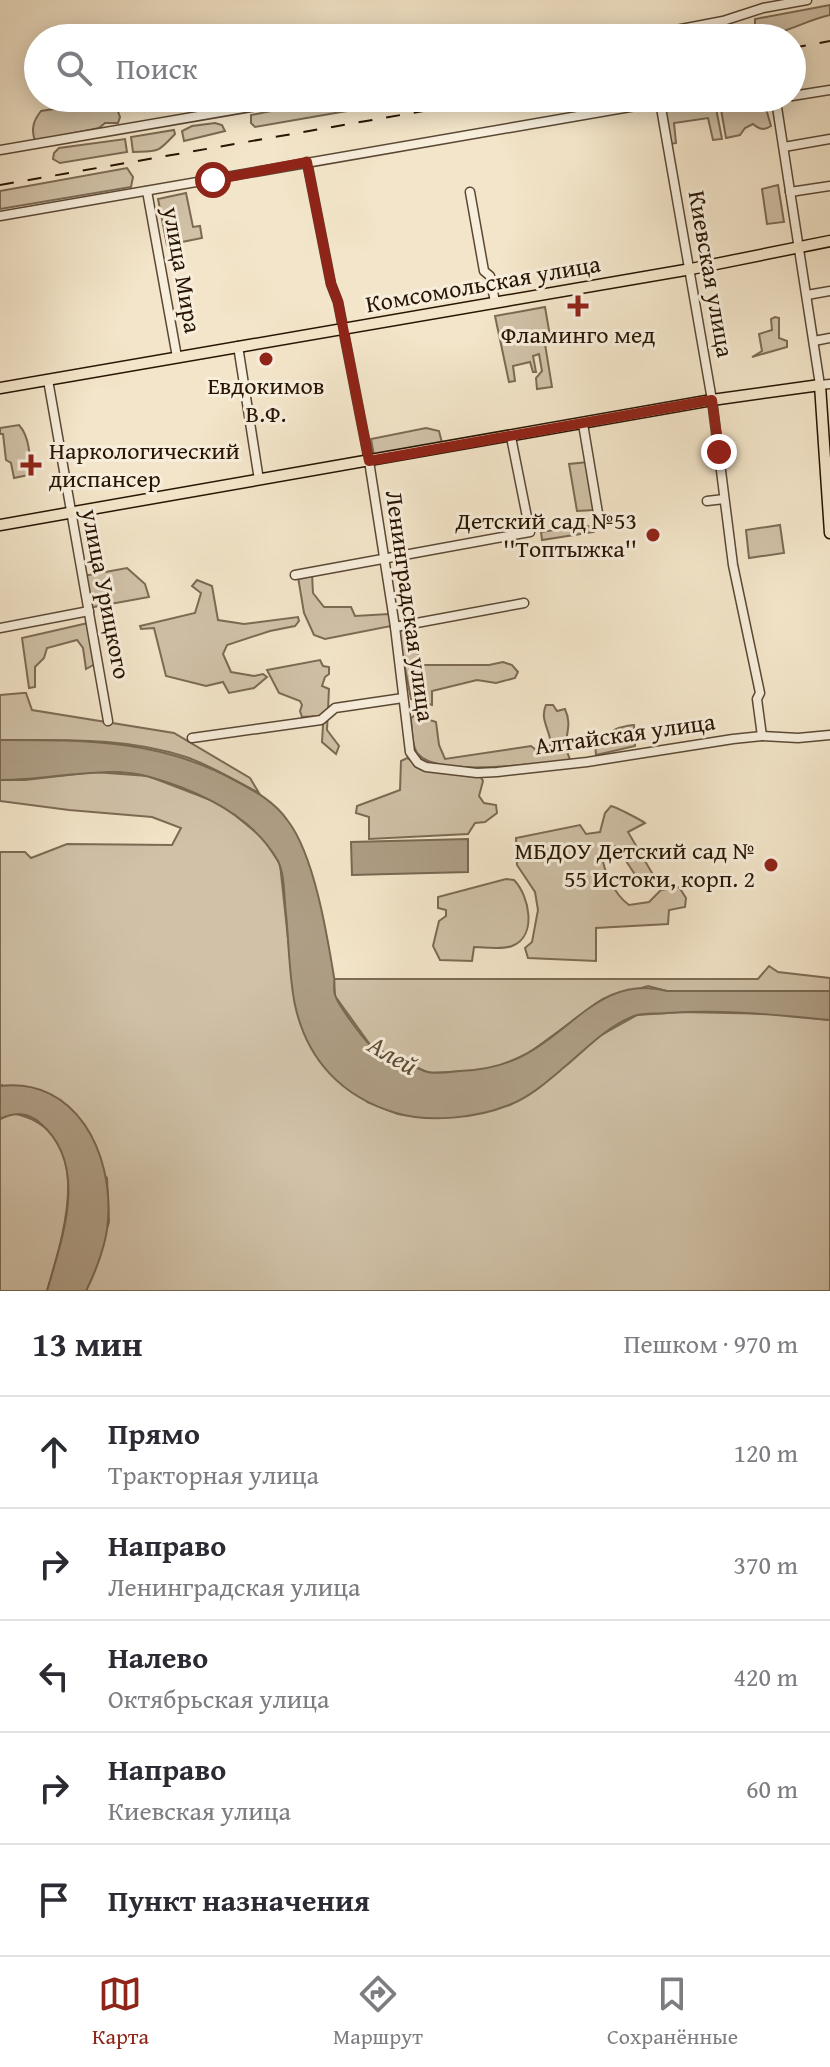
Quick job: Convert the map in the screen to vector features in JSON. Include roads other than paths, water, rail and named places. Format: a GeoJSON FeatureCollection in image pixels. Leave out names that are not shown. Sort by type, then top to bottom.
{"type":"FeatureCollection","features":[{"type":"Feature","properties":{"kind":"main road","name":"Комсомольская улица"},"geometry":{"type":"LineString","coordinates":[[0,388],[691,269],[830,241]]}},
{"type":"Feature","properties":{"kind":"main road"},"geometry":{"type":"LineString","coordinates":[[0,525],[712,400],[825,385],[830,533]]}},
{"type":"Feature","properties":{"kind":"street"},"geometry":{"type":"LineString","coordinates":[[707,24],[763,8],[807,0]]}},
{"type":"Feature","properties":{"kind":"street"},"geometry":{"type":"LineString","coordinates":[[806,94],[830,90]]}},
{"type":"Feature","properties":{"kind":"street"},"geometry":{"type":"LineString","coordinates":[[0,150],[221,112]]}},
{"type":"Feature","properties":{"kind":"street"},"geometry":{"type":"LineString","coordinates":[[0,216],[601,112]]}},
{"type":"Feature","properties":{"kind":"street","name":"Киевская улица"},"geometry":{"type":"LineString","coordinates":[[662,112],[712,400],[733,565],[760,693],[757,699],[762,736]]}},
{"type":"Feature","properties":{"kind":"street"},"geometry":{"type":"LineString","coordinates":[[776,112],[814,341],[825,385]]}},
{"type":"Feature","properties":{"kind":"street"},"geometry":{"type":"LineString","coordinates":[[784,147],[830,139]]}},
{"type":"Feature","properties":{"kind":"street","name":"Ленинградская улица"},"geometry":{"type":"LineString","coordinates":[[307,162],[369,461],[395,627],[410,752],[418,763],[426,767]]}},
{"type":"Feature","properties":{"kind":"street"},"geometry":{"type":"LineString","coordinates":[[790,192],[830,186]]}},
{"type":"Feature","properties":{"kind":"street","name":"улица Мира"},"geometry":{"type":"LineString","coordinates":[[147,191],[177,357]]}},
{"type":"Feature","properties":{"kind":"street"},"geometry":{"type":"LineString","coordinates":[[470,192],[484,271],[490,276],[495,302]]}},
{"type":"Feature","properties":{"kind":"street"},"geometry":{"type":"LineString","coordinates":[[807,295],[830,291]]}},
{"type":"Feature","properties":{"kind":"street"},"geometry":{"type":"LineString","coordinates":[[814,341],[830,338]]}},
{"type":"Feature","properties":{"kind":"street"},"geometry":{"type":"LineString","coordinates":[[238,346],[259,480]]}},
{"type":"Feature","properties":{"kind":"street","name":"улица Урицкого"},"geometry":{"type":"LineString","coordinates":[[48,380],[108,721]]}},
{"type":"Feature","properties":{"kind":"street"},"geometry":{"type":"LineString","coordinates":[[583,424],[598,513]]}},
{"type":"Feature","properties":{"kind":"street"},"geometry":{"type":"LineString","coordinates":[[295,575],[530,532],[511,437]]}},
{"type":"Feature","properties":{"kind":"street"},"geometry":{"type":"LineString","coordinates":[[707,501],[724,499]]}},
{"type":"Feature","properties":{"kind":"street"},"geometry":{"type":"LineString","coordinates":[[395,627],[524,603]]}},
{"type":"Feature","properties":{"kind":"street"},"geometry":{"type":"LineString","coordinates":[[0,628],[89,611]]}},
{"type":"Feature","properties":{"kind":"street"},"geometry":{"type":"LineString","coordinates":[[192,738],[321,720],[335,708],[403,698]]}},
{"type":"Feature","properties":{"kind":"street","name":"Алтайская улица"},"geometry":{"type":"LineString","coordinates":[[426,767],[477,773],[497,772],[762,736],[786,739],[830,735]]}},
{"type":"Feature","properties":{"kind":"railway"},"geometry":{"type":"LineString","coordinates":[[806,45],[830,41]]}},
{"type":"Feature","properties":{"kind":"railway"},"geometry":{"type":"LineString","coordinates":[[0,185],[418,112]]}},
{"type":"Feature","properties":{"kind":"place","name":"Фламинго мед"},"geometry":{"type":"Point","coordinates":[578,306]}},
{"type":"Feature","properties":{"kind":"place","name":"Евдокимов В.Ф."},"geometry":{"type":"Point","coordinates":[266,359]}},
{"type":"Feature","properties":{"kind":"place","name":"Наркологический диспансер"},"geometry":{"type":"Point","coordinates":[31,465]}},
{"type":"Feature","properties":{"kind":"place","name":"Детский сад №53 ''Топтыжка''"},"geometry":{"type":"Point","coordinates":[653,535]}},
{"type":"Feature","properties":{"kind":"place","name":"МБДОУ Детский сад № 55 Истоки, корп. 2"},"geometry":{"type":"Point","coordinates":[771,865]}},
{"type":"Feature","properties":{"kind":"water label","name":"Алей"},"geometry":{"type":"Point","coordinates":[393,1055]}}]}
